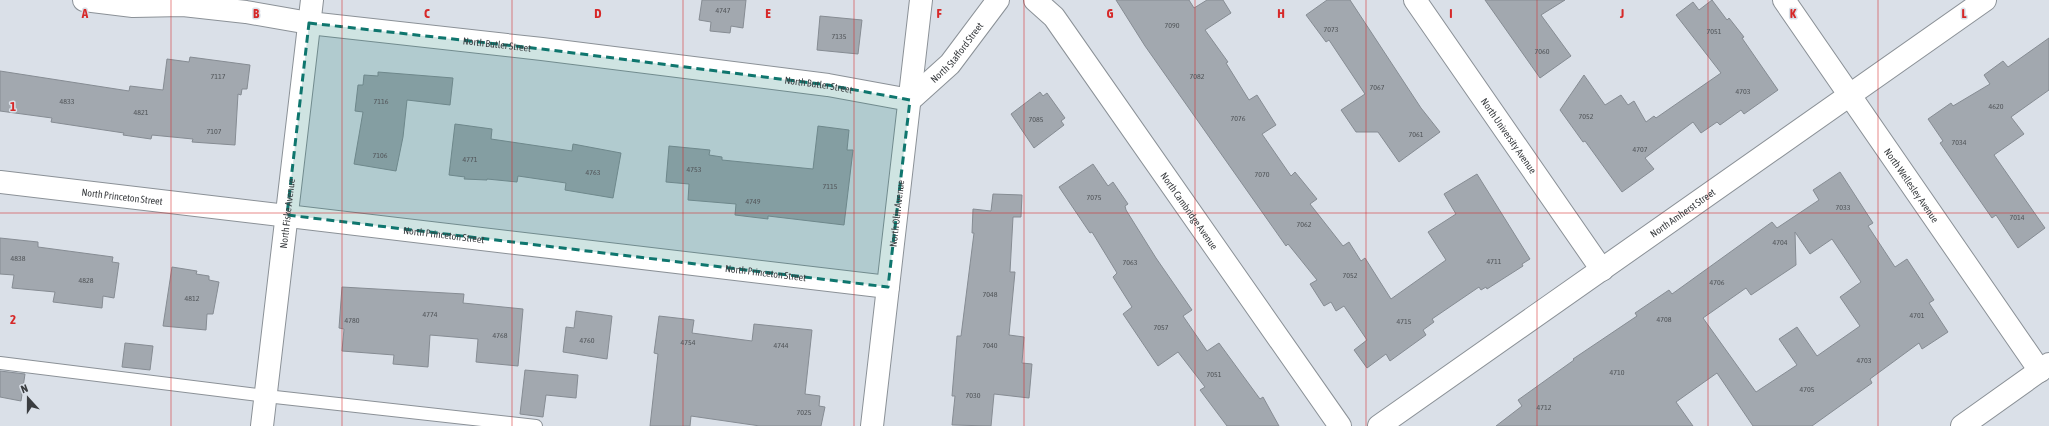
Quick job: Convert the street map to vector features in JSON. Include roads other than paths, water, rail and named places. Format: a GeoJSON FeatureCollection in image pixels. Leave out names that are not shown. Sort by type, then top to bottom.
{"type":"FeatureCollection","features":[{"type":"Feature","properties":{"kind":"street","name":"North Butler Street"},"geometry":{"type":"LineString","coordinates":[[84,0],[133,6],[183,5],[246,12],[309,24],[549,50],[828,85],[910,100]]}},
{"type":"Feature","properties":{"kind":"street","name":"North Fiske Avenue"},"geometry":{"type":"LineString","coordinates":[[262,426],[312,0]]}},
{"type":"Feature","properties":{"kind":"street","name":"North Olin Avenue"},"geometry":{"type":"LineString","coordinates":[[872,426],[921,0]]}},
{"type":"Feature","properties":{"kind":"street","name":"North Stafford Street"},"geometry":{"type":"LineString","coordinates":[[910,100],[950,64],[998,0]]}},
{"type":"Feature","properties":{"kind":"street","name":"North Cambridge Avenue"},"geometry":{"type":"LineString","coordinates":[[1035,0],[1059,23],[1340,426]]}},
{"type":"Feature","properties":{"kind":"street","name":"North University Avenue"},"geometry":{"type":"LineString","coordinates":[[1415,0],[1602,270]]}},
{"type":"Feature","properties":{"kind":"street","name":"North Wellesley Avenue"},"geometry":{"type":"LineString","coordinates":[[1784,0],[2045,368]]}},
{"type":"Feature","properties":{"kind":"street","name":"North Amherst Street"},"geometry":{"type":"LineString","coordinates":[[1379,426],[1985,0]]}},
{"type":"Feature","properties":{"kind":"street","name":"North Princeton Street"},"geometry":{"type":"LineString","coordinates":[[0,182],[888,287]]}},
{"type":"Feature","properties":{"kind":"street"},"geometry":{"type":"LineString","coordinates":[[1962,426],[2045,368]]}},
{"type":"Feature","properties":{"kind":"lane"},"geometry":{"type":"LineString","coordinates":[[0,363],[266,396],[536,426]]}}]}
